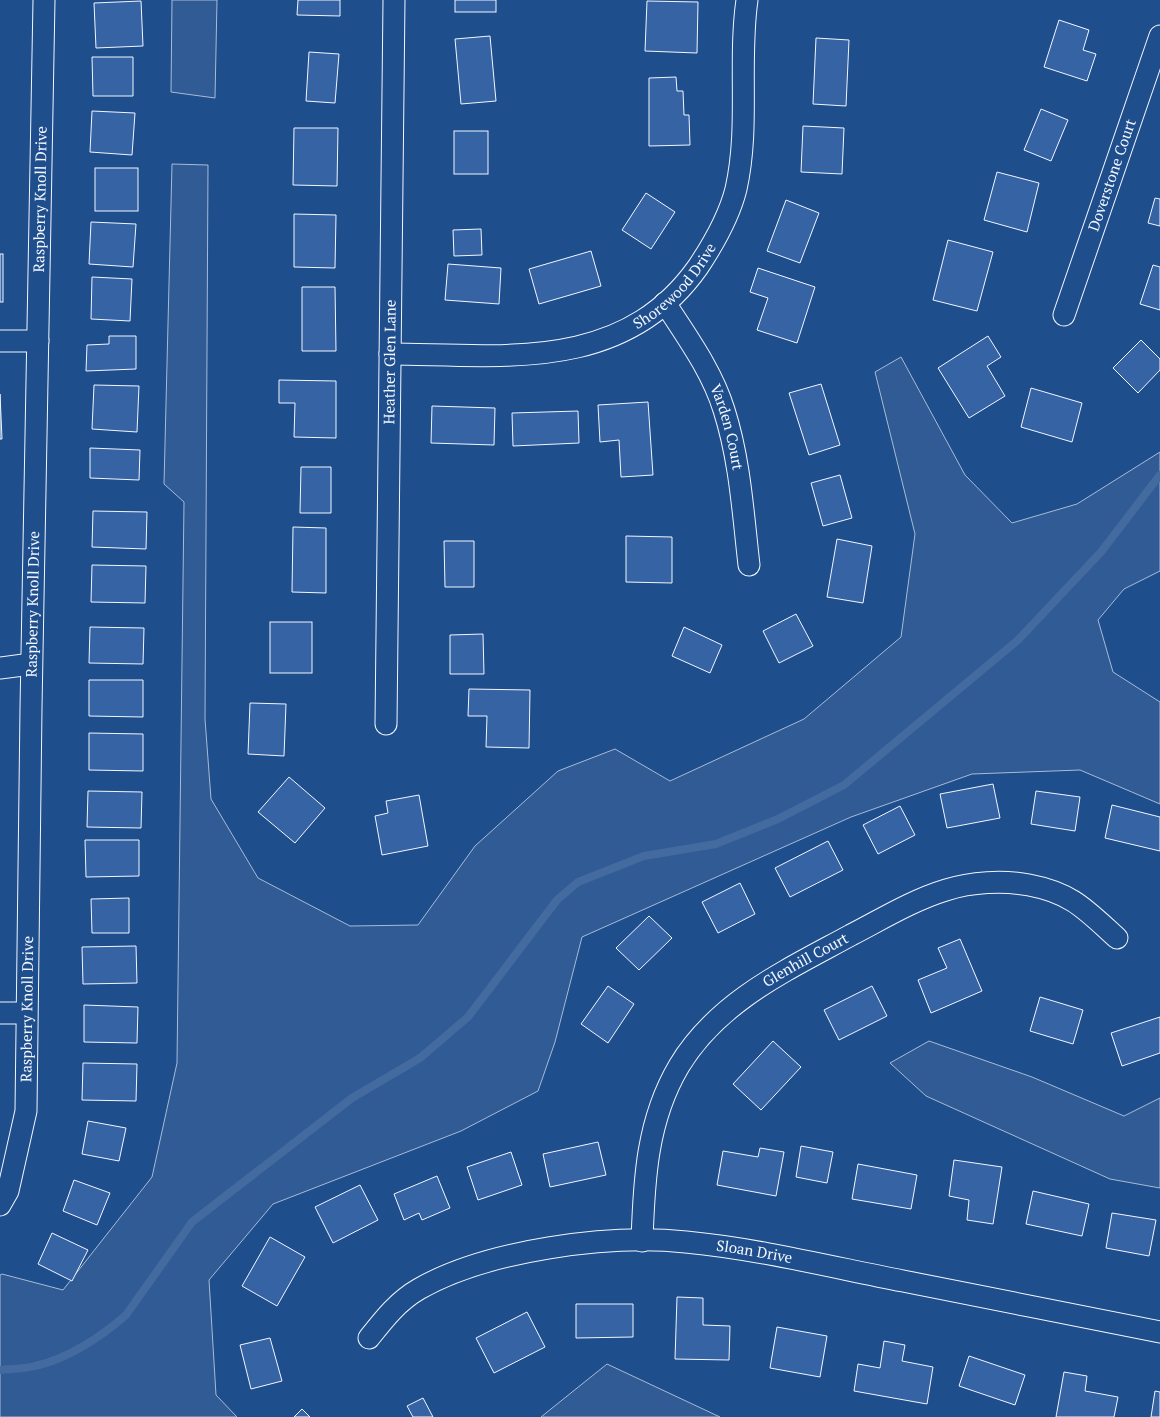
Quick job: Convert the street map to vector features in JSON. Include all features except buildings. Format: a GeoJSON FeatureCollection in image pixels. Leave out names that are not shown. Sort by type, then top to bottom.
{"type":"FeatureCollection","features":[{"type":"Feature","properties":{"kind":"street","name":"Raspberry Knoll Drive"},"geometry":{"type":"LineString","coordinates":[[0,1205],[8,1190],[26,1112],[26,1013],[44,0]]}},
{"type":"Feature","properties":{"kind":"street","name":"Heather Glen Lane"},"geometry":{"type":"LineString","coordinates":[[386,724],[394,0]]}},
{"type":"Feature","properties":{"kind":"street","name":"Shorewood Drive"},"geometry":{"type":"LineString","coordinates":[[390,354],[528,355],[565,351],[595,343],[629,328],[665,303],[687,282],[710,249],[729,212],[736,188],[742,148],[747,0]]}},
{"type":"Feature","properties":{"kind":"street","name":"Doverstone Court"},"geometry":{"type":"LineString","coordinates":[[1064,315],[1160,36]]}},
{"type":"Feature","properties":{"kind":"street","name":"Varden Court"},"geometry":{"type":"LineString","coordinates":[[665,303],[698,353],[724,409],[736,455],[749,565]]}},
{"type":"Feature","properties":{"kind":"street"},"geometry":{"type":"LineString","coordinates":[[0,341],[38,341]]}},
{"type":"Feature","properties":{"kind":"street"},"geometry":{"type":"LineString","coordinates":[[0,668],[32,664]]}},
{"type":"Feature","properties":{"kind":"street","name":"Glenhill Court"},"geometry":{"type":"LineString","coordinates":[[642,1241],[645,1173],[650,1139],[661,1104],[690,1050],[731,1006],[754,989],[912,903],[947,889],[985,882],[1027,884],[1062,894],[1078,903],[1117,938]]}},
{"type":"Feature","properties":{"kind":"street"},"geometry":{"type":"LineString","coordinates":[[0,1013],[26,1013]]}},
{"type":"Feature","properties":{"kind":"street","name":"Sloan Drive"},"geometry":{"type":"LineString","coordinates":[[369,1338],[393,1308],[418,1289],[453,1273],[507,1256],[562,1246],[642,1241],[686,1242],[770,1255],[1160,1332]]}},
{"type":"Feature","properties":{"kind":"shaded area"},"geometry":{"type":"Polygon","coordinates":[[[172,0],[217,0],[215,98],[171,92],[172,0]]]}},
{"type":"Feature","properties":{"kind":"shaded area"},"geometry":{"type":"Polygon","coordinates":[[[172,164],[208,165],[205,719],[211,799],[258,878],[350,926],[418,925],[475,846],[558,771],[615,749],[670,781],[804,719],[901,637],[915,534],[875,372],[901,357],[965,475],[1012,523],[1077,504],[1160,452],[1160,571],[1124,589],[1098,620],[1113,672],[1160,702],[1160,804],[1080,770],[972,774],[851,817],[582,937],[555,1042],[538,1091],[461,1131],[273,1204],[209,1280],[216,1395],[237,1417],[0,1417],[0,1275],[63,1290],[152,1177],[177,1063],[184,502],[164,484],[172,164]]]}},
{"type":"Feature","properties":{"kind":"shaded area"},"geometry":{"type":"Polygon","coordinates":[[[929,1041],[1032,1077],[1124,1116],[1160,1098],[1160,1188],[1110,1179],[926,1096],[890,1063],[929,1041]]]}},
{"type":"Feature","properties":{"kind":"shaded area"},"geometry":{"type":"Polygon","coordinates":[[[607,1364],[720,1417],[541,1417],[607,1364]]]}},
{"type":"Feature","properties":{"kind":"waterway"},"geometry":{"type":"LineString","coordinates":[[0,1370],[31,1367],[60,1358],[95,1339],[126,1315],[192,1222],[352,1098],[420,1058],[468,1017],[557,900],[578,882],[644,856],[716,844],[778,819],[844,785],[1018,640],[1101,552],[1160,475]]}}]}
